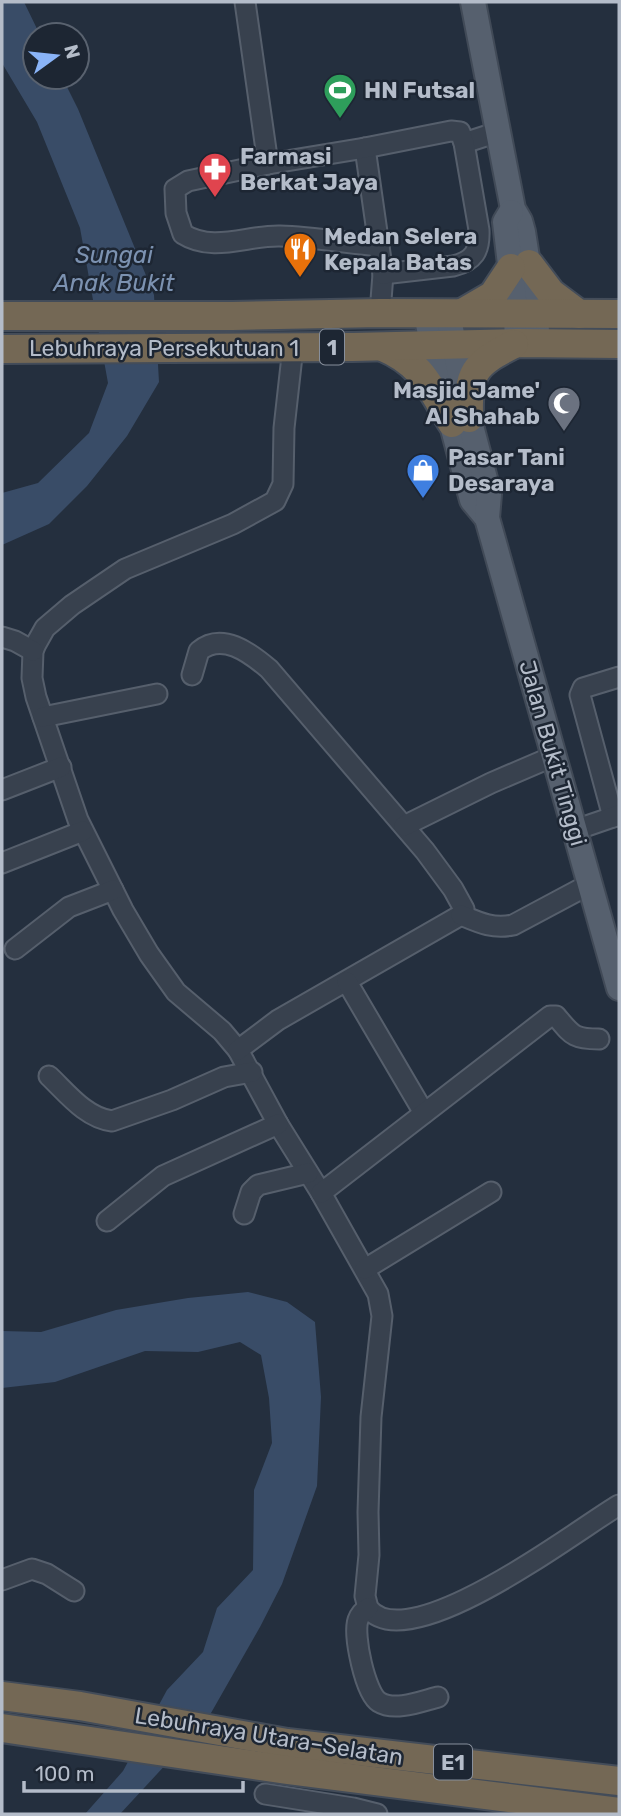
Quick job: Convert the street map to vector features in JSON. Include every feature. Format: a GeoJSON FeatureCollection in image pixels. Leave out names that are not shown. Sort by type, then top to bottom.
{"type":"FeatureCollection","features":[{"type":"Feature","properties":{"kind":"highway"},"geometry":{"type":"LineString","coordinates":[[444,314],[476,307],[493,295],[520,266],[579,314]]}},
{"type":"Feature","properties":{"kind":"highway","name":"Lebuhraya Persekutuan 1"},"geometry":{"type":"LineString","coordinates":[[2,316],[619,314]]}},
{"type":"Feature","properties":{"kind":"highway"},"geometry":{"type":"LineString","coordinates":[[461,421],[473,374],[488,357],[527,343]]}},
{"type":"Feature","properties":{"kind":"highway","name":"Lebuhraya Persekutuan 1"},"geometry":{"type":"LineString","coordinates":[[2,349],[619,344]]}},
{"type":"Feature","properties":{"kind":"highway"},"geometry":{"type":"LineString","coordinates":[[380,346],[402,355],[415,366],[461,421]]}},
{"type":"Feature","properties":{"kind":"highway","name":"Lebuhraya Utara–Selatan"},"geometry":{"type":"LineString","coordinates":[[2,1696],[80,1706],[287,1756],[619,1812]]}},
{"type":"Feature","properties":{"kind":"highway","name":"Lebuhraya Utara–Selatan"},"geometry":{"type":"LineString","coordinates":[[2,1728],[71,1737],[287,1756],[619,1782]]}},
{"type":"Feature","properties":{"kind":"main road"},"geometry":{"type":"LineString","coordinates":[[473,2],[513,209],[505,222],[520,266],[527,343]]}},
{"type":"Feature","properties":{"kind":"main road","name":"Jalan Bukit Tinggi"},"geometry":{"type":"LineString","coordinates":[[444,314],[443,345],[461,421],[489,494],[487,518],[619,989]]}},
{"type":"Feature","properties":{"kind":"street"},"geometry":{"type":"LineString","coordinates":[[245,2],[268,164]]}},
{"type":"Feature","properties":{"kind":"street"},"geometry":{"type":"LineString","coordinates":[[379,246],[278,236],[218,243],[192,239],[183,234],[176,212],[175,189],[188,181],[268,164],[456,131],[461,134],[464,143],[479,230],[480,244],[476,253],[464,264],[383,274]]}},
{"type":"Feature","properties":{"kind":"street"},"geometry":{"type":"LineString","coordinates":[[464,143],[498,132]]}},
{"type":"Feature","properties":{"kind":"street"},"geometry":{"type":"LineString","coordinates":[[365,148],[383,274],[380,313]]}},
{"type":"Feature","properties":{"kind":"street"},"geometry":{"type":"LineString","coordinates":[[293,347],[284,428],[283,484],[275,501],[246,518],[155,555],[86,593],[45,628],[33,651],[32,678],[83,831],[113,890],[149,954],[170,984],[222,1031],[238,1050],[278,1124],[365,1269],[382,1307],[371,1418],[366,1596],[368,1608],[380,1618],[396,1621],[413,1619],[471,1597],[495,1586],[619,1505]]}},
{"type":"Feature","properties":{"kind":"street"},"geometry":{"type":"LineString","coordinates":[[2,637],[33,651]]}},
{"type":"Feature","properties":{"kind":"street"},"geometry":{"type":"LineString","coordinates":[[192,675],[198,651],[215,642],[232,645],[258,660],[283,684],[404,826],[453,889],[464,909],[461,915],[278,1020],[238,1050]]}},
{"type":"Feature","properties":{"kind":"street"},"geometry":{"type":"LineString","coordinates":[[575,830],[616,816],[580,695],[583,688],[619,677]]}},
{"type":"Feature","properties":{"kind":"street"},"geometry":{"type":"LineString","coordinates":[[43,717],[157,694]]}},
{"type":"Feature","properties":{"kind":"street"},"geometry":{"type":"LineString","coordinates":[[404,826],[491,783],[554,756]]}},
{"type":"Feature","properties":{"kind":"street"},"geometry":{"type":"LineString","coordinates":[[2,790],[61,767]]}},
{"type":"Feature","properties":{"kind":"street"},"geometry":{"type":"LineString","coordinates":[[2,863],[83,831]]}},
{"type":"Feature","properties":{"kind":"street"},"geometry":{"type":"LineString","coordinates":[[461,915],[484,926],[513,925],[590,884]]}},
{"type":"Feature","properties":{"kind":"street"},"geometry":{"type":"LineString","coordinates":[[15,949],[69,907],[113,890]]}},
{"type":"Feature","properties":{"kind":"street"},"geometry":{"type":"LineString","coordinates":[[347,982],[424,1113]]}},
{"type":"Feature","properties":{"kind":"street"},"geometry":{"type":"LineString","coordinates":[[321,1193],[550,1016],[556,1016],[580,1039],[599,1038]]}},
{"type":"Feature","properties":{"kind":"street"},"geometry":{"type":"LineString","coordinates":[[49,1076],[86,1110],[104,1120],[112,1121],[154,1107],[224,1077],[252,1072]]}},
{"type":"Feature","properties":{"kind":"street"},"geometry":{"type":"LineString","coordinates":[[107,1222],[163,1176],[278,1124]]}},
{"type":"Feature","properties":{"kind":"street"},"geometry":{"type":"LineString","coordinates":[[244,1214],[251,1192],[258,1185],[308,1173]]}},
{"type":"Feature","properties":{"kind":"street"},"geometry":{"type":"LineString","coordinates":[[365,1269],[491,1192]]}},
{"type":"Feature","properties":{"kind":"street"},"geometry":{"type":"LineString","coordinates":[[2,1580],[32,1569],[47,1574],[74,1591]]}},
{"type":"Feature","properties":{"kind":"street"},"geometry":{"type":"LineString","coordinates":[[368,1608],[361,1613],[356,1635],[364,1670],[374,1696],[380,1703],[397,1706],[438,1697]]}},
{"type":"Feature","properties":{"kind":"street"},"geometry":{"type":"LineString","coordinates":[[265,1794],[290,1806],[353,1808],[377,1814]]}},
{"type":"Feature","properties":{"kind":"water","name":"Sungai Anak Bukit"},"geometry":{"type":"Polygon","coordinates":[[[2,2],[24,2],[33,21],[21,21],[21,91],[69,91],[78,109],[154,295],[159,382],[127,436],[87,486],[49,524],[2,545],[2,493],[38,483],[89,433],[108,383],[80,228],[37,122],[2,63],[2,2]]]}},
{"type":"Feature","properties":{"kind":"water"},"geometry":{"type":"Polygon","coordinates":[[[248,1292],[287,1302],[315,1322],[321,1397],[317,1486],[282,1584],[207,1720],[120,1814],[85,1814],[123,1771],[167,1690],[203,1652],[217,1608],[253,1570],[254,1490],[272,1443],[269,1398],[261,1355],[240,1342],[198,1352],[145,1351],[55,1382],[2,1388],[2,1331],[41,1332],[116,1310],[188,1298],[248,1292]]]}},
{"type":"Feature","properties":{"kind":"place","name":"HN Futsal"},"geometry":{"type":"Point","coordinates":[340,120]}},
{"type":"Feature","properties":{"kind":"place","name":"Farmasi Berkat Jaya"},"geometry":{"type":"Point","coordinates":[215,199]}},
{"type":"Feature","properties":{"kind":"place","name":"Medan Selera Kepala Batas"},"geometry":{"type":"Point","coordinates":[300,279]}},
{"type":"Feature","properties":{"kind":"place","name":"Masjid Jame' Al Shahab"},"geometry":{"type":"Point","coordinates":[564,433]}},
{"type":"Feature","properties":{"kind":"place","name":"Pasar Tani Desaraya"},"geometry":{"type":"Point","coordinates":[423,500]}}]}
